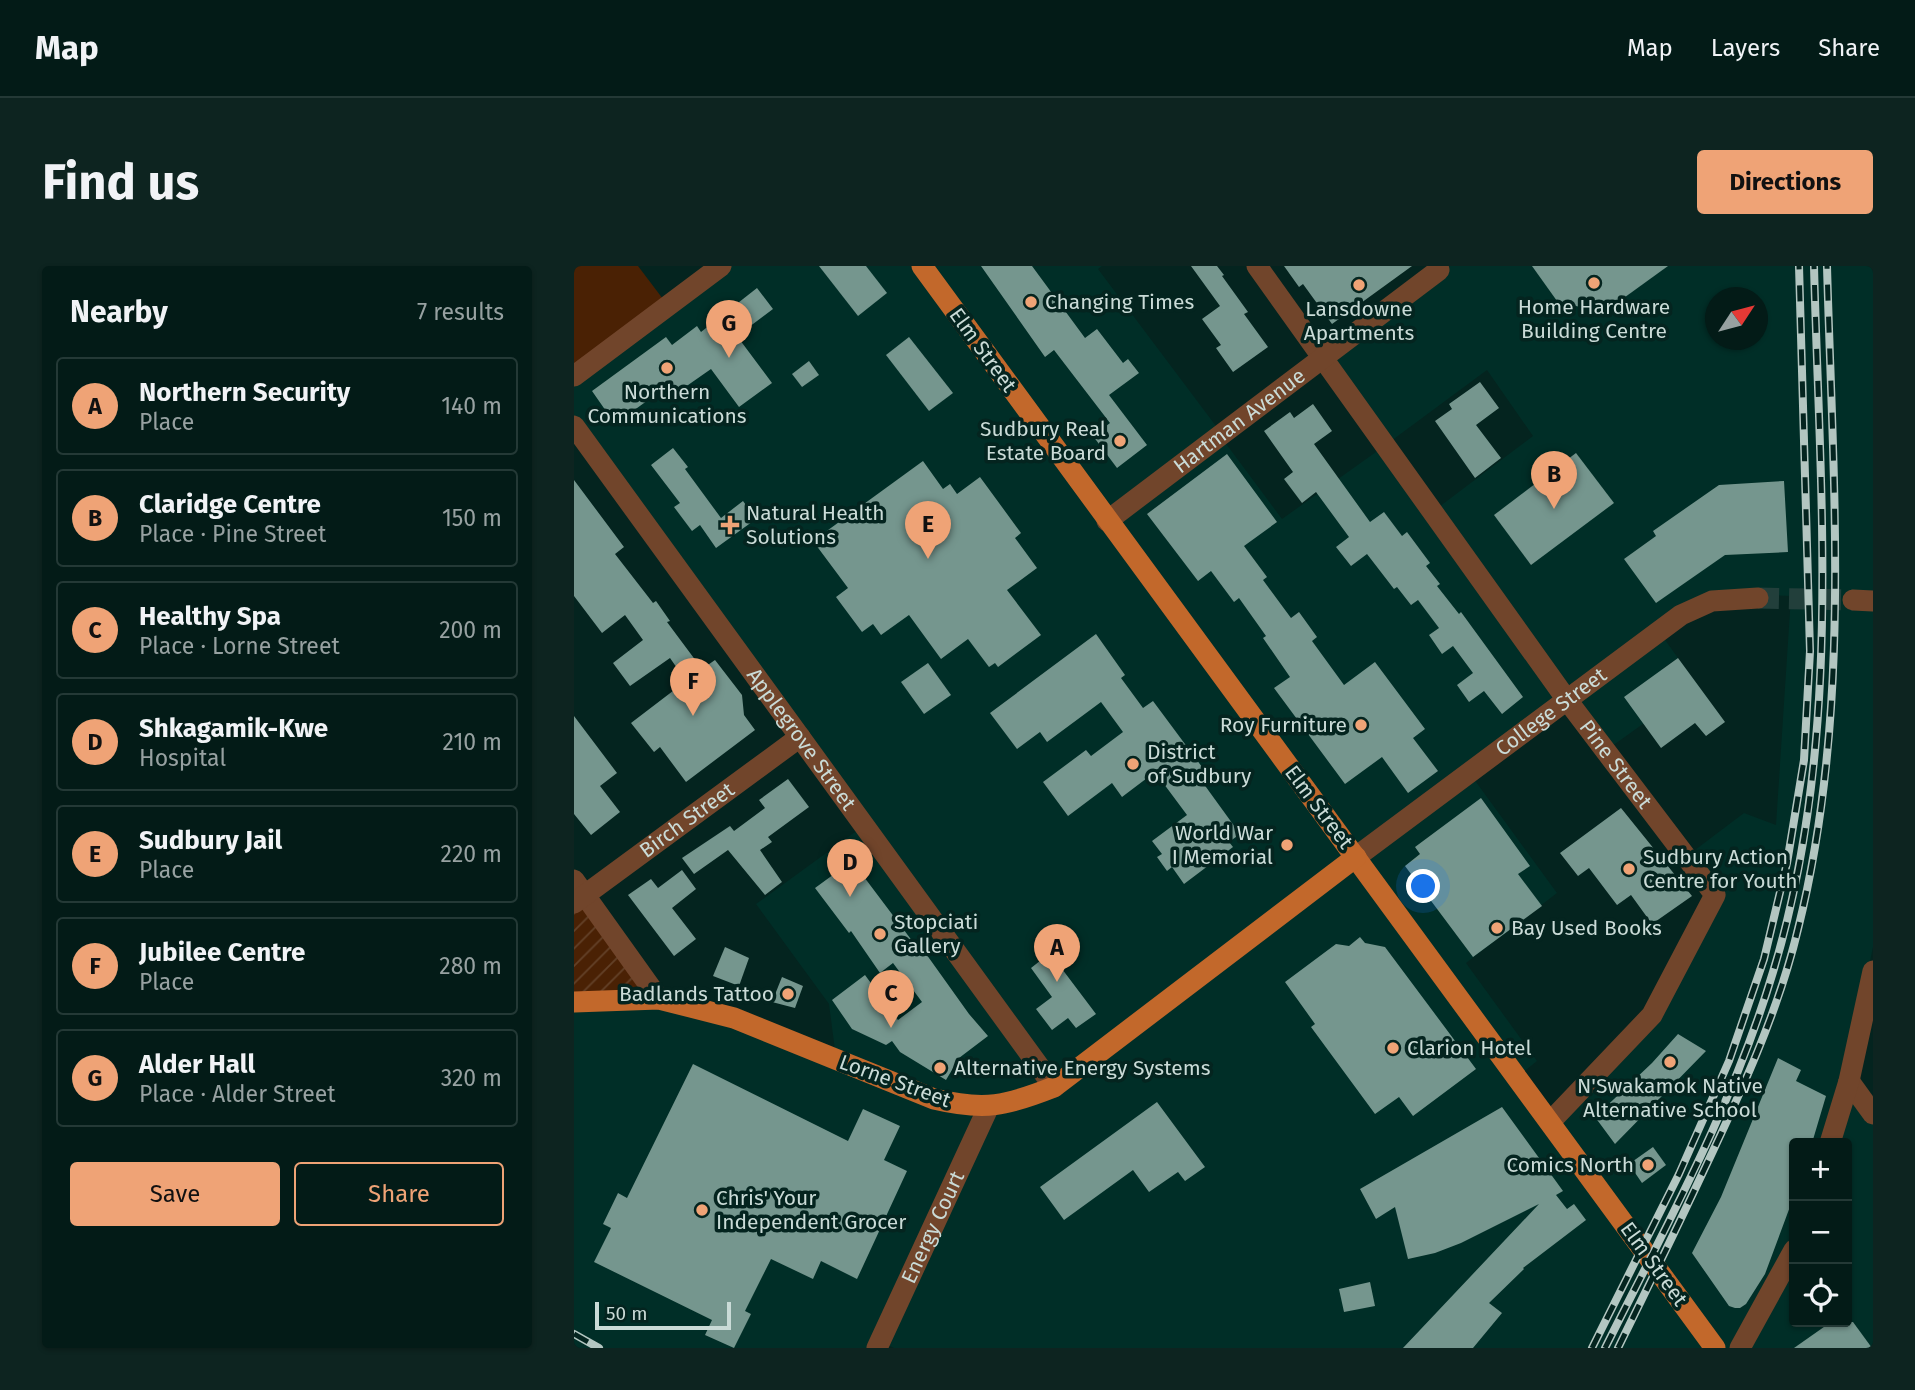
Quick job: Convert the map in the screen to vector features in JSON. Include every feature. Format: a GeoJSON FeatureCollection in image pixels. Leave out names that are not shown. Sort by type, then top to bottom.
{"type":"FeatureCollection","features":[{"type":"Feature","properties":{"kind":"main road","name":"Elm Street"},"geometry":{"type":"LineString","coordinates":[[922,266],[1715,1348]]}},
{"type":"Feature","properties":{"kind":"main road","name":"Lorne Street"},"geometry":{"type":"LineString","coordinates":[[574,1002],[659,999],[734,1018],[934,1099],[962,1105],[989,1106],[1015,1102],[1054,1087],[1356,857]]}},
{"type":"Feature","properties":{"kind":"street"},"geometry":{"type":"LineString","coordinates":[[574,376],[721,266]]}},
{"type":"Feature","properties":{"kind":"street","name":"Pine Street"},"geometry":{"type":"LineString","coordinates":[[1257,266],[1567,700],[1715,895],[1652,1016],[1551,1121]]}},
{"type":"Feature","properties":{"kind":"street","name":"Hartman Avenue"},"geometry":{"type":"LineString","coordinates":[[1107,521],[1439,270]]}},
{"type":"Feature","properties":{"kind":"street","name":"Applegrove Street"},"geometry":{"type":"LineString","coordinates":[[574,426],[1054,1087]]}},
{"type":"Feature","properties":{"kind":"street","name":"College Street"},"geometry":{"type":"LineString","coordinates":[[1356,857],[1681,615],[1712,601],[1758,598]]}},
{"type":"Feature","properties":{"kind":"street","name":"Birch Street"},"geometry":{"type":"LineString","coordinates":[[578,893],[800,737]]}},
{"type":"Feature","properties":{"kind":"street"},"geometry":{"type":"LineString","coordinates":[[578,893],[659,999]]}},
{"type":"Feature","properties":{"kind":"street"},"geometry":{"type":"LineString","coordinates":[[1832,1138],[1849,1081],[1873,971]]}},
{"type":"Feature","properties":{"kind":"street"},"geometry":{"type":"LineString","coordinates":[[1849,1081],[1873,1114]]}},
{"type":"Feature","properties":{"kind":"street","name":"Energy Court"},"geometry":{"type":"LineString","coordinates":[[877,1348],[989,1106]]}},
{"type":"Feature","properties":{"kind":"street"},"geometry":{"type":"LineString","coordinates":[[1740,1348],[1789,1259]]}},
{"type":"Feature","properties":{"kind":"shaded area"},"geometry":{"type":"Polygon","coordinates":[[[574,266],[638,266],[666,303],[574,374],[574,266]]]}},
{"type":"Feature","properties":{"kind":"shaded area"},"geometry":{"type":"Polygon","coordinates":[[[725,266],[1102,266],[1098,269],[1222,434],[1104,521],[1352,856],[1054,1084],[989,1104],[876,1348],[574,1348],[574,1004],[660,1001],[836,1058],[829,1004],[756,904],[866,824],[574,424],[574,374],[725,266]]]}},
{"type":"Feature","properties":{"kind":"shaded area"},"geometry":{"type":"Polygon","coordinates":[[[1439,266],[1873,266],[1873,947],[1845,1080],[1873,1119],[1873,1348],[894,1348],[882,1342],[990,1107],[1016,1104],[1359,858],[1110,521],[1221,437],[1282,519],[1383,447],[1431,513],[1533,436],[1487,370],[1387,444],[1325,358],[1439,266]],[[1760,595],[1658,630],[1678,658],[1662,669],[1682,696],[1608,749],[1568,696],[1468,771],[1557,893],[1466,963],[1537,1061],[1517,1077],[1554,1122],[1655,1015],[1717,895],[1687,856],[1744,813],[1776,825],[1791,596],[1760,595]]]}},
{"type":"Feature","properties":{"kind":"shaded area"},"geometry":{"type":"Polygon","coordinates":[[[586,895],[659,998],[574,1004],[574,904],[586,895]]]}},
{"type":"Feature","properties":{"kind":"building"},"geometry":{"type":"Polygon","coordinates":[[[819,266],[866,266],[887,293],[858,316],[819,266]]]}},
{"type":"Feature","properties":{"kind":"building"},"geometry":{"type":"Polygon","coordinates":[[[981,266],[1032,266],[1085,338],[1097,329],[1123,363],[1128,359],[1139,373],[1109,395],[1147,445],[1117,468],[1093,436],[1110,423],[1054,350],[1045,357],[981,266]]]}},
{"type":"Feature","properties":{"kind":"building"},"geometry":{"type":"Polygon","coordinates":[[[1191,266],[1217,266],[1248,312],[1244,314],[1268,347],[1233,372],[1216,348],[1221,345],[1202,319],[1220,306],[1191,266]]]}},
{"type":"Feature","properties":{"kind":"building","name":"Lansdowne Apartments"},"geometry":{"type":"Polygon","coordinates":[[[1284,266],[1412,266],[1332,324],[1303,284],[1299,287],[1284,266]]]}},
{"type":"Feature","properties":{"kind":"building","name":"Home Hardware Building Centre"},"geometry":{"type":"Polygon","coordinates":[[[1532,266],[1668,266],[1603,313],[1557,301],[1532,266]]]}},
{"type":"Feature","properties":{"kind":"building"},"geometry":{"type":"Polygon","coordinates":[[[757,288],[773,309],[737,336],[772,383],[739,407],[711,369],[668,399],[662,390],[615,424],[592,391],[666,337],[672,345],[697,326],[701,332],[757,288]]]}},
{"type":"Feature","properties":{"kind":"building"},"geometry":{"type":"Polygon","coordinates":[[[909,337],[953,393],[929,411],[886,355],[909,337]]]}},
{"type":"Feature","properties":{"kind":"building"},"geometry":{"type":"Polygon","coordinates":[[[809,361],[819,375],[802,387],[792,374],[809,361]]]}},
{"type":"Feature","properties":{"kind":"building"},"geometry":{"type":"Polygon","coordinates":[[[1480,382],[1499,408],[1476,425],[1501,458],[1475,478],[1435,421],[1452,409],[1449,404],[1480,382]]]}},
{"type":"Feature","properties":{"kind":"building"},"geometry":{"type":"Polygon","coordinates":[[[1313,404],[1332,431],[1314,444],[1370,522],[1384,512],[1402,536],[1407,532],[1430,563],[1426,566],[1440,584],[1437,586],[1459,614],[1461,612],[1523,697],[1502,714],[1484,691],[1469,702],[1457,685],[1473,673],[1453,646],[1442,654],[1429,635],[1439,628],[1418,600],[1411,605],[1397,587],[1394,589],[1367,554],[1351,566],[1336,547],[1349,537],[1316,492],[1302,503],[1284,479],[1293,472],[1264,431],[1290,412],[1294,418],[1313,404]]]}},
{"type":"Feature","properties":{"kind":"building"},"geometry":{"type":"Polygon","coordinates":[[[673,448],[721,518],[743,501],[756,519],[716,548],[700,525],[692,531],[674,507],[680,503],[651,465],[673,448]]]}},
{"type":"Feature","properties":{"kind":"building"},"geometry":{"type":"Polygon","coordinates":[[[1576,453],[1614,503],[1531,565],[1494,515],[1576,453]]]}},
{"type":"Feature","properties":{"kind":"building"},"geometry":{"type":"Polygon","coordinates":[[[1227,454],[1277,522],[1244,546],[1267,577],[1263,580],[1291,618],[1299,612],[1317,637],[1312,641],[1344,685],[1375,662],[1425,729],[1413,738],[1438,771],[1408,793],[1382,757],[1345,784],[1274,688],[1290,677],[1239,598],[1234,602],[1211,571],[1198,581],[1147,514],[1227,454]]]}},
{"type":"Feature","properties":{"kind":"building"},"geometry":{"type":"Polygon","coordinates":[[[923,461],[943,489],[950,484],[957,494],[980,477],[1021,533],[1015,538],[1037,568],[1007,590],[1041,635],[998,667],[995,663],[989,667],[968,639],[941,659],[909,615],[881,635],[873,624],[862,632],[836,597],[848,588],[813,541],[923,461]]]}},
{"type":"Feature","properties":{"kind":"building"},"geometry":{"type":"Polygon","coordinates":[[[574,480],[624,547],[615,554],[653,603],[656,601],[670,621],[667,622],[702,669],[715,660],[742,695],[744,715],[755,730],[686,782],[660,747],[654,752],[631,723],[686,681],[670,658],[630,686],[613,663],[643,640],[625,615],[602,633],[574,596],[574,480]]]}},
{"type":"Feature","properties":{"kind":"building"},"geometry":{"type":"Polygon","coordinates":[[[1784,481],[1788,552],[1725,555],[1656,603],[1624,559],[1656,536],[1653,531],[1719,485],[1784,481]]]}},
{"type":"Feature","properties":{"kind":"building","name":"District of Sudbury"},"geometry":{"type":"Polygon","coordinates":[[[1096,634],[1125,675],[1121,678],[1143,708],[1153,701],[1205,771],[1198,776],[1240,834],[1229,842],[1233,847],[1184,884],[1172,867],[1167,871],[1157,857],[1162,854],[1152,841],[1187,815],[1155,772],[1122,797],[1112,783],[1068,816],[1043,782],[1086,750],[1091,756],[1123,732],[1101,702],[1047,742],[1040,732],[1017,749],[990,713],[1096,634]]]}},
{"type":"Feature","properties":{"kind":"building"},"geometry":{"type":"Polygon","coordinates":[[[1678,658],[1725,722],[1706,736],[1695,723],[1661,748],[1624,697],[1678,658]]]}},
{"type":"Feature","properties":{"kind":"building"},"geometry":{"type":"Polygon","coordinates":[[[928,663],[951,695],[924,714],[901,682],[928,663]]]}},
{"type":"Feature","properties":{"kind":"building"},"geometry":{"type":"Polygon","coordinates":[[[574,716],[617,773],[600,786],[620,812],[591,835],[574,814],[574,716]]]}},
{"type":"Feature","properties":{"kind":"building"},"geometry":{"type":"Polygon","coordinates":[[[788,779],[809,807],[768,837],[772,842],[760,850],[782,882],[765,895],[728,850],[694,874],[682,858],[730,826],[734,831],[765,808],[759,800],[788,779]]]}},
{"type":"Feature","properties":{"kind":"building"},"geometry":{"type":"Polygon","coordinates":[[[1481,798],[1530,866],[1518,874],[1542,906],[1473,957],[1405,866],[1420,854],[1415,847],[1481,798]]]}},
{"type":"Feature","properties":{"kind":"building"},"geometry":{"type":"Polygon","coordinates":[[[1621,808],[1692,896],[1652,924],[1631,895],[1617,905],[1589,868],[1578,876],[1560,853],[1621,808]]]}},
{"type":"Feature","properties":{"kind":"building"},"geometry":{"type":"Polygon","coordinates":[[[852,861],[988,1036],[959,1058],[946,1080],[900,1052],[892,1041],[886,1045],[852,1029],[832,1000],[865,975],[898,1020],[922,1002],[893,963],[880,973],[851,931],[849,933],[815,888],[852,861]]]}},
{"type":"Feature","properties":{"kind":"building"},"geometry":{"type":"Polygon","coordinates":[[[682,870],[696,889],[672,908],[696,939],[674,956],[628,895],[651,879],[658,888],[682,870]]]}},
{"type":"Feature","properties":{"kind":"building","name":"Clarion Hotel"},"geometry":{"type":"Polygon","coordinates":[[[1360,937],[1365,943],[1385,947],[1476,1069],[1413,1116],[1399,1097],[1375,1114],[1311,1027],[1315,1024],[1285,982],[1336,944],[1349,946],[1360,937]]]}},
{"type":"Feature","properties":{"kind":"building"},"geometry":{"type":"Polygon","coordinates":[[[725,947],[749,958],[739,986],[713,976],[725,947]]]}},
{"type":"Feature","properties":{"kind":"building"},"geometry":{"type":"Polygon","coordinates":[[[1050,953],[1096,1014],[1076,1028],[1068,1018],[1052,1030],[1036,1009],[1052,997],[1031,968],[1050,953]]]}},
{"type":"Feature","properties":{"kind":"building","name":"Badlands Tattoo"},"geometry":{"type":"Polygon","coordinates":[[[782,977],[803,986],[795,1008],[772,1002],[782,977]]]}},
{"type":"Feature","properties":{"kind":"building"},"geometry":{"type":"Polygon","coordinates":[[[1678,1034],[1706,1051],[1615,1144],[1595,1117],[1652,1063],[1678,1034]]]}},
{"type":"Feature","properties":{"kind":"building"},"geometry":{"type":"Polygon","coordinates":[[[1778,1058],[1801,1070],[1796,1081],[1826,1096],[1813,1138],[1789,1138],[1789,1209],[1765,1274],[1746,1304],[1740,1308],[1729,1306],[1692,1253],[1721,1197],[1778,1058]]]}},
{"type":"Feature","properties":{"kind":"building","name":"Chris' Your Independent Grocer"},"geometry":{"type":"Polygon","coordinates":[[[693,1064],[848,1141],[863,1109],[900,1126],[884,1160],[907,1171],[857,1279],[821,1261],[813,1279],[771,1259],[745,1311],[751,1314],[734,1348],[705,1335],[712,1320],[594,1262],[611,1228],[603,1224],[618,1193],[627,1198],[693,1064]]]}},
{"type":"Feature","properties":{"kind":"building"},"geometry":{"type":"Polygon","coordinates":[[[1157,1102],[1205,1167],[1185,1181],[1178,1172],[1149,1192],[1133,1170],[1064,1220],[1040,1187],[1157,1102]]]}},
{"type":"Feature","properties":{"kind":"building"},"geometry":{"type":"Polygon","coordinates":[[[1502,1107],[1563,1191],[1556,1195],[1567,1209],[1574,1204],[1586,1220],[1523,1268],[1489,1303],[1502,1313],[1473,1348],[1403,1348],[1539,1204],[1461,1243],[1408,1259],[1395,1207],[1376,1219],[1360,1189],[1502,1107]]]}},
{"type":"Feature","properties":{"kind":"building","name":"Comics North"},"geometry":{"type":"Polygon","coordinates":[[[1653,1147],[1666,1165],[1642,1183],[1629,1164],[1653,1147]]]}},
{"type":"Feature","properties":{"kind":"building"},"geometry":{"type":"Polygon","coordinates":[[[1370,1282],[1375,1306],[1344,1312],[1339,1289],[1370,1282]]]}},
{"type":"Feature","properties":{"kind":"building"},"geometry":{"type":"Polygon","coordinates":[[[1853,1322],[1872,1348],[1794,1348],[1824,1327],[1852,1327],[1853,1322]]]}},
{"type":"Feature","properties":{"kind":"tunnel"},"geometry":{"type":"LineString","coordinates":[[1758,598],[1853,600]]}},
{"type":"Feature","properties":{"kind":"railway"},"geometry":{"type":"LineString","coordinates":[[1592,1348],[1679,1174],[1729,1061],[1764,959],[1787,863],[1804,760],[1810,651],[1799,266]]}},
{"type":"Feature","properties":{"kind":"railway"},"geometry":{"type":"LineString","coordinates":[[1605,1348],[1675,1210],[1739,1069],[1773,972],[1795,885],[1810,798],[1822,621],[1814,266]]}},
{"type":"Feature","properties":{"kind":"railway"},"geometry":{"type":"LineString","coordinates":[[1618,1348],[1718,1141],[1757,1052],[1790,960],[1815,848],[1826,765],[1835,599],[1827,266]]}},
{"type":"Feature","properties":{"kind":"railway"},"geometry":{"type":"LineString","coordinates":[[574,1334],[599,1348]]}},
{"type":"Feature","properties":{"kind":"place","name":"Home Hardware Building Centre"},"geometry":{"type":"Point","coordinates":[1594,283]}},
{"type":"Feature","properties":{"kind":"place","name":"Lansdowne Apartments"},"geometry":{"type":"Point","coordinates":[1359,285]}},
{"type":"Feature","properties":{"kind":"place","name":"Changing Times"},"geometry":{"type":"Point","coordinates":[1031,302]}},
{"type":"Feature","properties":{"kind":"place","name":"Alder Hall"},"geometry":{"type":"Point","coordinates":[729,358]}},
{"type":"Feature","properties":{"kind":"place","name":"Northern Communications"},"geometry":{"type":"Point","coordinates":[667,368]}},
{"type":"Feature","properties":{"kind":"place","name":"Sudbury Real Estate Board"},"geometry":{"type":"Point","coordinates":[1120,441]}},
{"type":"Feature","properties":{"kind":"place","name":"Claridge Centre"},"geometry":{"type":"Point","coordinates":[1554,509]}},
{"type":"Feature","properties":{"kind":"place","name":"Natural Health Solutions"},"geometry":{"type":"Point","coordinates":[730,525]}},
{"type":"Feature","properties":{"kind":"place","name":"Sudbury Jail"},"geometry":{"type":"Point","coordinates":[928,559]}},
{"type":"Feature","properties":{"kind":"place","name":"Jubilee Centre"},"geometry":{"type":"Point","coordinates":[693,716]}},
{"type":"Feature","properties":{"kind":"place","name":"Roy Furniture"},"geometry":{"type":"Point","coordinates":[1361,725]}},
{"type":"Feature","properties":{"kind":"place","name":"District of Sudbury"},"geometry":{"type":"Point","coordinates":[1133,764]}},
{"type":"Feature","properties":{"kind":"place","name":"World War I Memorial"},"geometry":{"type":"Point","coordinates":[1287,845]}},
{"type":"Feature","properties":{"kind":"place","name":"Sudbury Action Centre for Youth"},"geometry":{"type":"Point","coordinates":[1629,869]}},
{"type":"Feature","properties":{"kind":"place","name":"Shkagamik-Kwe"},"geometry":{"type":"Point","coordinates":[850,897]}},
{"type":"Feature","properties":{"kind":"place","name":"Bay Used Books"},"geometry":{"type":"Point","coordinates":[1497,928]}},
{"type":"Feature","properties":{"kind":"place","name":"Stopciati Gallery"},"geometry":{"type":"Point","coordinates":[880,934]}},
{"type":"Feature","properties":{"kind":"place","name":"Northern Security"},"geometry":{"type":"Point","coordinates":[1057,982]}},
{"type":"Feature","properties":{"kind":"place","name":"Badlands Tattoo"},"geometry":{"type":"Point","coordinates":[788,994]}},
{"type":"Feature","properties":{"kind":"place","name":"Healthy Spa"},"geometry":{"type":"Point","coordinates":[891,1028]}},
{"type":"Feature","properties":{"kind":"place","name":"Clarion Hotel"},"geometry":{"type":"Point","coordinates":[1393,1048]}},
{"type":"Feature","properties":{"kind":"place","name":"N'Swakamok Native Alternative School"},"geometry":{"type":"Point","coordinates":[1670,1062]}},
{"type":"Feature","properties":{"kind":"place","name":"Alternative Energy Systems"},"geometry":{"type":"Point","coordinates":[940,1068]}},
{"type":"Feature","properties":{"kind":"place","name":"Comics North"},"geometry":{"type":"Point","coordinates":[1648,1165]}},
{"type":"Feature","properties":{"kind":"place","name":"Chris' Your Independent Grocer"},"geometry":{"type":"Point","coordinates":[702,1210]}}]}
